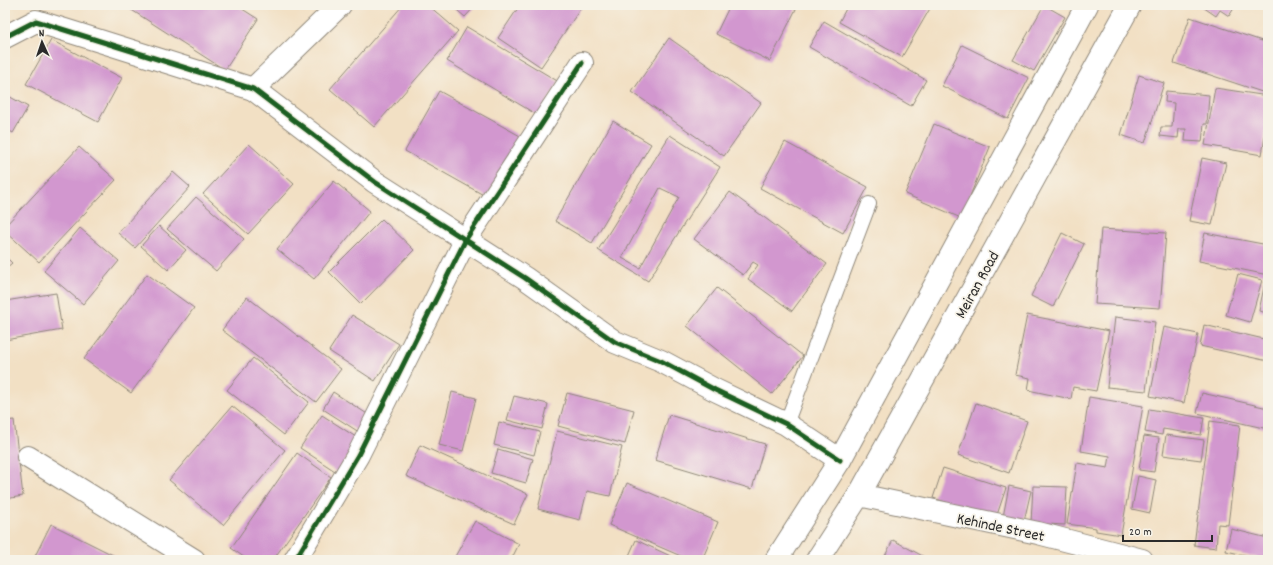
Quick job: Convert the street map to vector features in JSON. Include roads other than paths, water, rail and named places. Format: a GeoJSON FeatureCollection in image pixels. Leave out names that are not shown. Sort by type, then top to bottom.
{"type":"FeatureCollection","features":[{"type":"Feature","properties":{"kind":"street"},"geometry":{"type":"LineString","coordinates":[[253,89],[340,5]]}},
{"type":"Feature","properties":{"kind":"street"},"geometry":{"type":"LineString","coordinates":[[776,560],[840,460],[1087,5]]}},
{"type":"Feature","properties":{"kind":"street","name":"Meiran Road"},"geometry":{"type":"LineString","coordinates":[[817,560],[859,495],[1130,5]]}},
{"type":"Feature","properties":{"kind":"street"},"geometry":{"type":"LineString","coordinates":[[5,36],[36,21],[253,89],[375,182],[525,278],[615,342],[661,361],[715,390],[786,424],[840,460]]}},
{"type":"Feature","properties":{"kind":"street"},"geometry":{"type":"LineString","coordinates":[[295,560],[358,455],[466,239],[582,63]]}},
{"type":"Feature","properties":{"kind":"street"},"geometry":{"type":"LineString","coordinates":[[28,457],[194,560]]}},
{"type":"Feature","properties":{"kind":"street","name":"Kehinde Street"},"geometry":{"type":"LineString","coordinates":[[859,495],[1038,533],[1142,560]]}},
{"type":"Feature","properties":{"kind":"lane"},"geometry":{"type":"LineString","coordinates":[[786,424],[869,204]]}}]}
